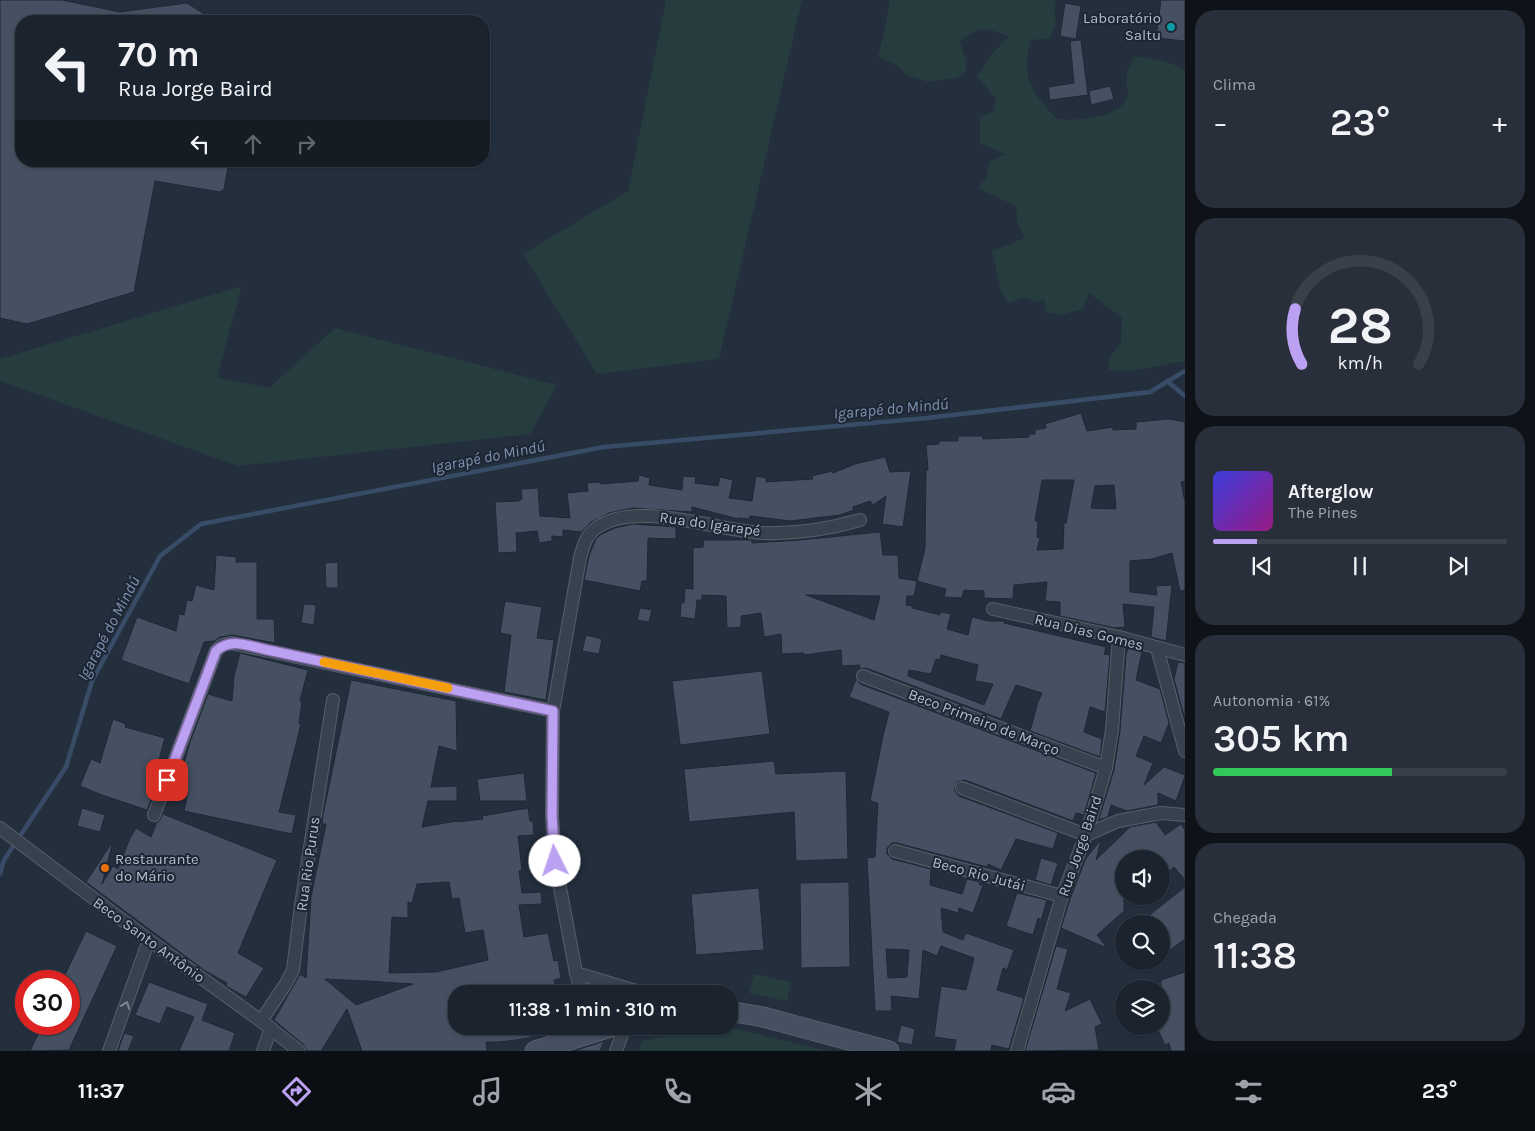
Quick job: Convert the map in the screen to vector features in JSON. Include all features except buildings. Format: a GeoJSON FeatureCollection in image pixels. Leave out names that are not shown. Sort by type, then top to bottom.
{"type":"FeatureCollection","features":[{"type":"Feature","properties":{"kind":"street","name":"Rua do Igarapé"},"geometry":{"type":"LineString","coordinates":[[579,985],[555,861],[552,816],[553,711],[580,558],[585,541],[594,529],[620,518],[651,516],[763,533],[799,533],[860,520]]}},
{"type":"Feature","properties":{"kind":"street","name":"Rua Dias Gomes"},"geometry":{"type":"LineString","coordinates":[[993,609],[1185,654]]}},
{"type":"Feature","properties":{"kind":"street","name":"Rua Jorge Baird"},"geometry":{"type":"LineString","coordinates":[[1017,1051],[1062,896],[1086,835],[1106,768],[1112,730],[1119,637]]}},
{"type":"Feature","properties":{"kind":"street"},"geometry":{"type":"LineString","coordinates":[[154,815],[216,651],[222,645],[231,643],[553,711]]}},
{"type":"Feature","properties":{"kind":"street"},"geometry":{"type":"LineString","coordinates":[[1157,648],[1185,751]]}},
{"type":"Feature","properties":{"kind":"street","name":"Beco Primeiro de Março"},"geometry":{"type":"LineString","coordinates":[[863,676],[1106,768]]}},
{"type":"Feature","properties":{"kind":"street","name":"Rua Rio Purus"},"geometry":{"type":"LineString","coordinates":[[263,1051],[266,1025],[293,970],[301,905],[333,700]]}},
{"type":"Feature","properties":{"kind":"street"},"geometry":{"type":"LineString","coordinates":[[962,788],[1086,835],[1118,821],[1161,813],[1185,815]]}},
{"type":"Feature","properties":{"kind":"street","name":"Beco Santo Antônio"},"geometry":{"type":"LineString","coordinates":[[0,828],[47,865],[299,1051]]}},
{"type":"Feature","properties":{"kind":"street","name":"Beco Rio Jutái"},"geometry":{"type":"LineString","coordinates":[[895,851],[1062,896]]}},
{"type":"Feature","properties":{"kind":"street"},"geometry":{"type":"LineString","coordinates":[[109,1051],[149,940]]}},
{"type":"Feature","properties":{"kind":"street"},"geometry":{"type":"LineString","coordinates":[[576,973],[616,985]]}},
{"type":"Feature","properties":{"kind":"street"},"geometry":{"type":"LineString","coordinates":[[738,1013],[889,1051]]}},
{"type":"Feature","properties":{"kind":"street"},"geometry":{"type":"LineString","coordinates":[[536,1051],[577,1035]]}},
{"type":"Feature","properties":{"kind":"street"},"geometry":{"type":"LineString","coordinates":[[616,1051],[621,1035]]}},
{"type":"Feature","properties":{"kind":"green space"},"geometry":{"type":"Polygon","coordinates":[[[666,0],[802,0],[719,359],[597,374],[523,254],[628,191],[666,0]]]}},
{"type":"Feature","properties":{"kind":"green space"},"geometry":{"type":"Polygon","coordinates":[[[890,0],[1056,0],[1054,9],[1056,22],[1050,38],[1031,40],[1027,65],[1033,89],[1057,119],[1074,120],[1096,117],[1115,110],[1122,105],[1128,96],[1126,79],[1133,57],[1160,60],[1185,70],[1185,361],[1132,371],[1109,370],[1108,359],[1121,343],[1122,318],[1089,293],[1083,309],[1060,315],[1046,312],[1044,299],[1035,302],[1024,297],[1008,303],[1001,291],[992,251],[1025,238],[1017,221],[1016,206],[978,188],[986,178],[990,161],[1006,154],[980,143],[980,117],[994,111],[996,99],[977,76],[994,52],[1009,36],[995,31],[978,30],[960,41],[966,61],[966,71],[956,78],[929,82],[908,76],[895,64],[878,57],[890,0]]]}},
{"type":"Feature","properties":{"kind":"green space"},"geometry":{"type":"Polygon","coordinates":[[[242,286],[217,377],[269,388],[335,328],[557,385],[530,434],[238,466],[0,381],[0,359],[242,286]]]}},
{"type":"Feature","properties":{"kind":"green space"},"geometry":{"type":"Polygon","coordinates":[[[754,974],[791,982],[787,1001],[749,993],[754,974]]]}},
{"type":"Feature","properties":{"kind":"green space"},"geometry":{"type":"Polygon","coordinates":[[[738,1029],[828,1051],[638,1051],[643,1041],[670,1035],[738,1035],[738,1029]]]}},
{"type":"Feature","properties":{"kind":"waterway","name":"Igarapé do Mindú"},"geometry":{"type":"LineString","coordinates":[[0,874],[4,860],[66,767],[92,681],[160,556],[201,524],[604,447],[927,418],[1150,392],[1185,371]]}},
{"type":"Feature","properties":{"kind":"waterway"},"geometry":{"type":"LineString","coordinates":[[1167,381],[1185,396]]}},
{"type":"Feature","properties":{"kind":"slow traffic"},"geometry":{"type":"LineString","coordinates":[[324,662],[448,688]]}},
{"type":"Feature","properties":{"kind":"place","name":"Laboratório Saltu"},"geometry":{"type":"Point","coordinates":[1171,27]}},
{"type":"Feature","properties":{"kind":"place","name":"Restaurante do Mário"},"geometry":{"type":"Point","coordinates":[105,868]}},
{"type":"Feature","properties":{"kind":"route"},"geometry":{"type":"LineString","coordinates":[[167,780],[216,651],[222,645],[231,643],[245,645],[553,711],[552,816],[555,861]]}}]}
